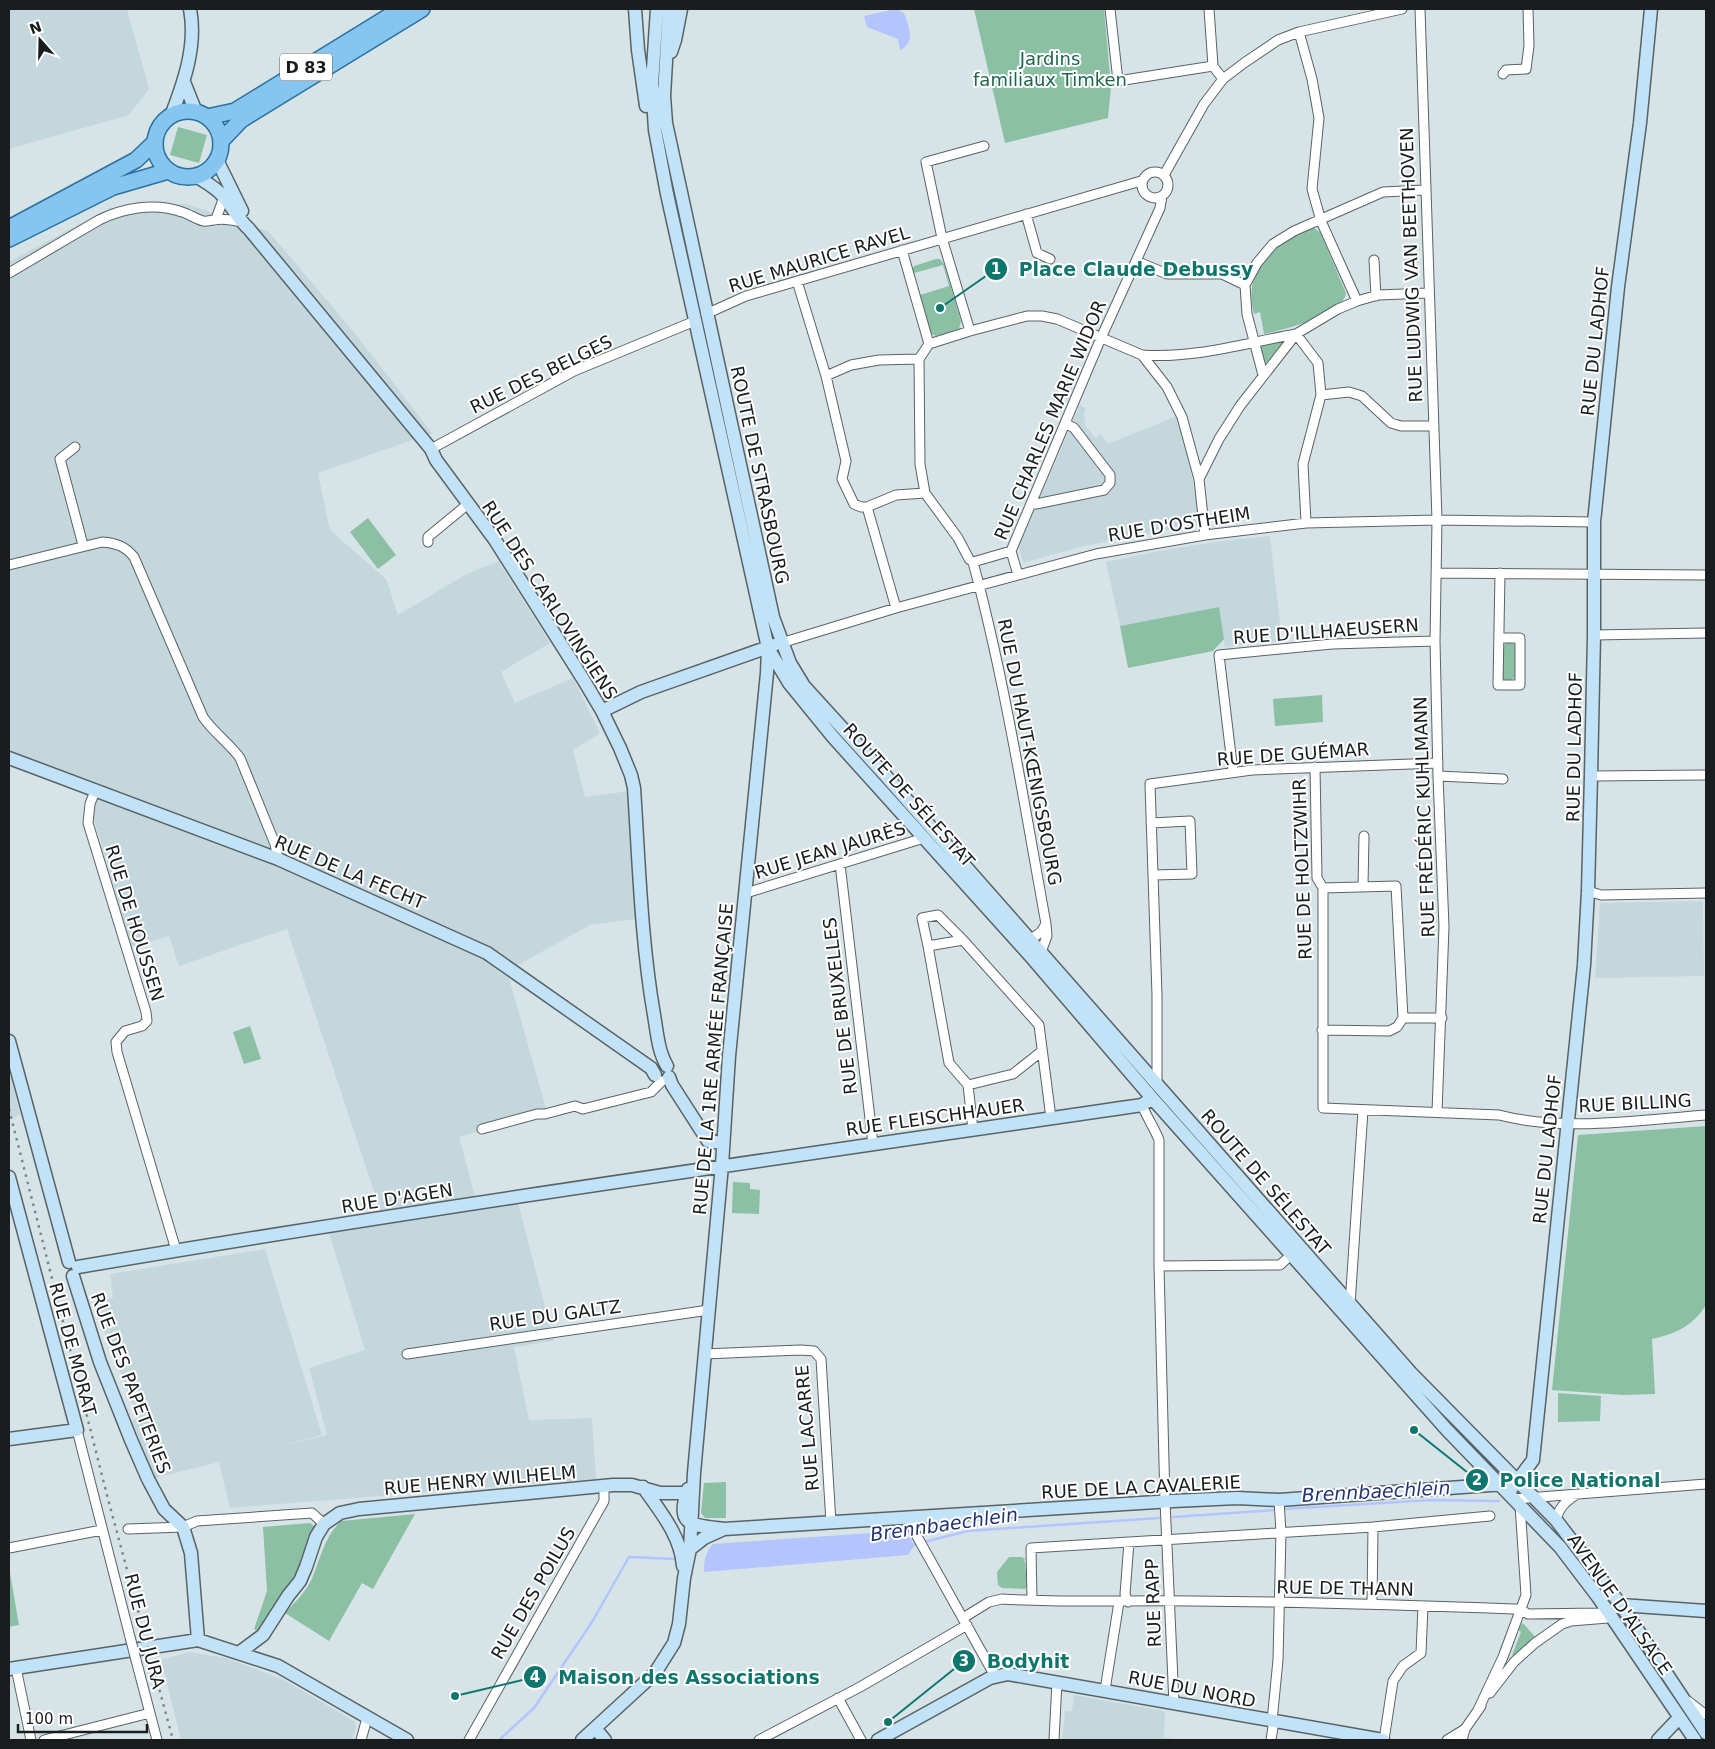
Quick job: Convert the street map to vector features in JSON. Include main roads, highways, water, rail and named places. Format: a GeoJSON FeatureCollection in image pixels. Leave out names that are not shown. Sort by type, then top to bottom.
{"type":"FeatureCollection","features":[{"type":"Feature","properties":{"kind":"main road"},"geometry":{"type":"LineString","coordinates":[[171,116],[184,82],[193,37],[190,9]]}},
{"type":"Feature","properties":{"kind":"main road","name":"D 83"},"geometry":{"type":"LineString","coordinates":[[202,115],[235,111],[401,9]]}},
{"type":"Feature","properties":{"kind":"main road","name":"D 83"},"geometry":{"type":"LineString","coordinates":[[221,141],[241,120],[422,9]]}},
{"type":"Feature","properties":{"kind":"main road","name":"ROUTE DE STRASBOURG"},"geometry":{"type":"LineString","coordinates":[[635,9],[638,50],[646,107],[655,130]]}},
{"type":"Feature","properties":{"kind":"main road","name":"ROUTE DE STRASBOURG"},"geometry":{"type":"LineString","coordinates":[[657,9],[652,84],[655,130],[667,194],[701,318],[773,617],[781,643]]}},
{"type":"Feature","properties":{"kind":"main road","name":"ROUTE DE STRASBOURG"},"geometry":{"type":"LineString","coordinates":[[668,9],[664,96],[666,123],[701,318],[768,648]]}},
{"type":"Feature","properties":{"kind":"main road","name":"ROUTE DE STRASBOURG"},"geometry":{"type":"LineString","coordinates":[[666,64],[675,40],[681,9]]}},
{"type":"Feature","properties":{"kind":"main road","name":"RUE DU LADHOF"},"geometry":{"type":"LineString","coordinates":[[1517,1481],[1533,1460],[1566,1123],[1584,965],[1591,776],[1594,522],[1618,287],[1640,123],[1651,9]]}},
{"type":"Feature","properties":{"kind":"main road"},"geometry":{"type":"LineString","coordinates":[[184,82],[202,115],[219,132],[221,151],[217,160],[205,173],[186,178],[177,176],[160,163],[156,153],[155,142],[157,132],[171,116],[188,111],[202,115]]}},
{"type":"Feature","properties":{"kind":"main road"},"geometry":{"type":"LineString","coordinates":[[9,228],[136,160],[155,142]]}},
{"type":"Feature","properties":{"kind":"main road","name":"RUE DES CARLOVINGIENS"},"geometry":{"type":"LineString","coordinates":[[217,160],[247,220],[245,226]]}},
{"type":"Feature","properties":{"kind":"main road"},"geometry":{"type":"LineString","coordinates":[[9,240],[113,187],[168,171]]}},
{"type":"Feature","properties":{"kind":"main road","name":"RUE DES CARLOVINGIENS"},"geometry":{"type":"LineString","coordinates":[[196,176],[216,189],[224,197],[245,226],[431,449],[436,460],[499,547],[602,711],[627,766],[634,788],[646,949],[662,1072]]}},
{"type":"Feature","properties":{"kind":"main road"},"geometry":{"type":"LineString","coordinates":[[602,711],[642,692],[781,643]]}},
{"type":"Feature","properties":{"kind":"main road","name":"ROUTE DE SÉLESTAT"},"geometry":{"type":"LineString","coordinates":[[781,643],[804,686],[840,724],[1030,940],[1037,956],[1147,1102],[1292,1254],[1517,1481]]}},
{"type":"Feature","properties":{"kind":"main road","name":"ROUTE DE SÉLESTAT"},"geometry":{"type":"LineString","coordinates":[[768,648],[789,684],[833,737],[924,838],[1156,1083],[1447,1430],[1511,1495]]}},
{"type":"Feature","properties":{"kind":"main road","name":"RUE DE LA 1RE ARMÉE FRANÇAISE"},"geometry":{"type":"LineString","coordinates":[[694,1473],[722,1165],[729,1056],[766,686],[768,648]]}},
{"type":"Feature","properties":{"kind":"main road"},"geometry":{"type":"LineString","coordinates":[[766,686],[789,684]]}},
{"type":"Feature","properties":{"kind":"main road","name":"RUE DE LA FECHT"},"geometry":{"type":"LineString","coordinates":[[9,758],[278,859],[488,953],[662,1072],[708,1141],[722,1143]]}},
{"type":"Feature","properties":{"kind":"main road","name":"RUE DES PAPETERIES"},"geometry":{"type":"LineString","coordinates":[[9,1041],[100,1362],[148,1479],[164,1509],[182,1527],[191,1553],[198,1640]]}},
{"type":"Feature","properties":{"kind":"main road"},"geometry":{"type":"LineString","coordinates":[[1147,1102],[1156,1083]]}},
{"type":"Feature","properties":{"kind":"main road","name":"RUE FLEISCHHAUER"},"geometry":{"type":"LineString","coordinates":[[722,1165],[972,1130],[1147,1102]]}},
{"type":"Feature","properties":{"kind":"main road","name":"RUE D'AGEN"},"geometry":{"type":"LineString","coordinates":[[73,1268],[176,1250],[722,1165]]}},
{"type":"Feature","properties":{"kind":"main road","name":"RUE DE MORAT"},"geometry":{"type":"LineString","coordinates":[[9,1177],[77,1430],[9,1439]]}},
{"type":"Feature","properties":{"kind":"main road"},"geometry":{"type":"LineString","coordinates":[[692,1524],[687,1521],[683,1512],[694,1473]]}},
{"type":"Feature","properties":{"kind":"main road"},"geometry":{"type":"LineString","coordinates":[[582,1740],[655,1673],[674,1643],[679,1624],[684,1578],[690,1549],[694,1473]]}},
{"type":"Feature","properties":{"kind":"main road"},"geometry":{"type":"LineString","coordinates":[[1511,1495],[1517,1481]]}},
{"type":"Feature","properties":{"kind":"main road","name":"AVENUE D'ALSACE"},"geometry":{"type":"LineString","coordinates":[[1517,1481],[1556,1520],[1625,1607],[1682,1697],[1692,1707],[1706,1733]]}},
{"type":"Feature","properties":{"kind":"main road","name":"RUE HENRY WILHELM"},"geometry":{"type":"LineString","coordinates":[[263,1636],[288,1596],[300,1581],[316,1537],[324,1524],[340,1513],[359,1509],[604,1486],[632,1485],[660,1493],[687,1494]]}},
{"type":"Feature","properties":{"kind":"main road"},"geometry":{"type":"LineString","coordinates":[[643,1487],[673,1531],[680,1545],[684,1578]]}},
{"type":"Feature","properties":{"kind":"main road","name":"AVENUE D'ALSACE"},"geometry":{"type":"LineString","coordinates":[[1511,1495],[1525,1516],[1560,1547],[1610,1614],[1695,1740]]}},
{"type":"Feature","properties":{"kind":"main road","name":"RUE DE LA CAVALERIE"},"geometry":{"type":"LineString","coordinates":[[692,1524],[724,1529],[1237,1498],[1279,1500],[1511,1495]]}},
{"type":"Feature","properties":{"kind":"main road"},"geometry":{"type":"LineString","coordinates":[[1525,1516],[1544,1508]]}},
{"type":"Feature","properties":{"kind":"main road","name":"RUE DE LA CAVALERIE"},"geometry":{"type":"LineString","coordinates":[[690,1549],[704,1538],[724,1529]]}},
{"type":"Feature","properties":{"kind":"main road"},"geometry":{"type":"LineString","coordinates":[[1610,1614],[1625,1607],[1706,1611]]}},
{"type":"Feature","properties":{"kind":"main road"},"geometry":{"type":"LineString","coordinates":[[240,1652],[263,1636]]}},
{"type":"Feature","properties":{"kind":"main road"},"geometry":{"type":"LineString","coordinates":[[263,1636],[261,1650],[264,1661]]}},
{"type":"Feature","properties":{"kind":"main road"},"geometry":{"type":"LineString","coordinates":[[12,1669],[198,1640],[240,1652],[278,1666],[407,1740]]}},
{"type":"Feature","properties":{"kind":"main road","name":"RUE DU NORD"},"geometry":{"type":"LineString","coordinates":[[878,1740],[995,1676],[1015,1674],[1383,1740]]}},
{"type":"Feature","properties":{"kind":"main road"},"geometry":{"type":"LineString","coordinates":[[1658,1740],[1679,1718]]}},
{"type":"Feature","properties":{"kind":"main road"},"geometry":{"type":"LineString","coordinates":[[595,1728],[605,1740]]}},
{"type":"Feature","properties":{"kind":"water"},"geometry":{"type":"Polygon","coordinates":[[[898,10],[904,13],[909,29],[910,39],[905,47],[900,50],[898,39],[867,27],[864,16],[898,10]]]}},
{"type":"Feature","properties":{"kind":"water"},"geometry":{"type":"Polygon","coordinates":[[[901,1531],[912,1540],[914,1546],[908,1555],[704,1572],[706,1557],[713,1544],[901,1531]]]}},
{"type":"Feature","properties":{"kind":"waterway","name":"Brennbaechlein"},"geometry":{"type":"LineString","coordinates":[[1284,1509],[1431,1500],[1499,1501]]}},
{"type":"Feature","properties":{"kind":"waterway","name":"Brennbaechlein"},"geometry":{"type":"LineString","coordinates":[[1173,1517],[1274,1510]]}},
{"type":"Feature","properties":{"kind":"waterway","name":"Brennbaechlein"},"geometry":{"type":"LineString","coordinates":[[912,1545],[968,1531],[1159,1518]]}},
{"type":"Feature","properties":{"kind":"waterway","name":"Brennbaechlein"},"geometry":{"type":"LineString","coordinates":[[499,1740],[534,1708],[592,1622],[629,1557],[675,1559]]}},
{"type":"Feature","properties":{"kind":"railway"},"geometry":{"type":"LineString","coordinates":[[9,1109],[108,1499],[173,1740]]}},
{"type":"Feature","properties":{"kind":"place","name":"Place Claude Debussy"},"geometry":{"type":"Point","coordinates":[940,308]}},
{"type":"Feature","properties":{"kind":"place","name":"Police National"},"geometry":{"type":"Point","coordinates":[1414,1430]}},
{"type":"Feature","properties":{"kind":"place","name":"Maison des Associations"},"geometry":{"type":"Point","coordinates":[455,1696]}},
{"type":"Feature","properties":{"kind":"place","name":"Bodyhit"},"geometry":{"type":"Point","coordinates":[888,1722]}},
{"type":"Feature","properties":{"kind":"park label","name":"Jardins familiaux Timken"},"geometry":{"type":"Point","coordinates":[1050,68]}}]}
